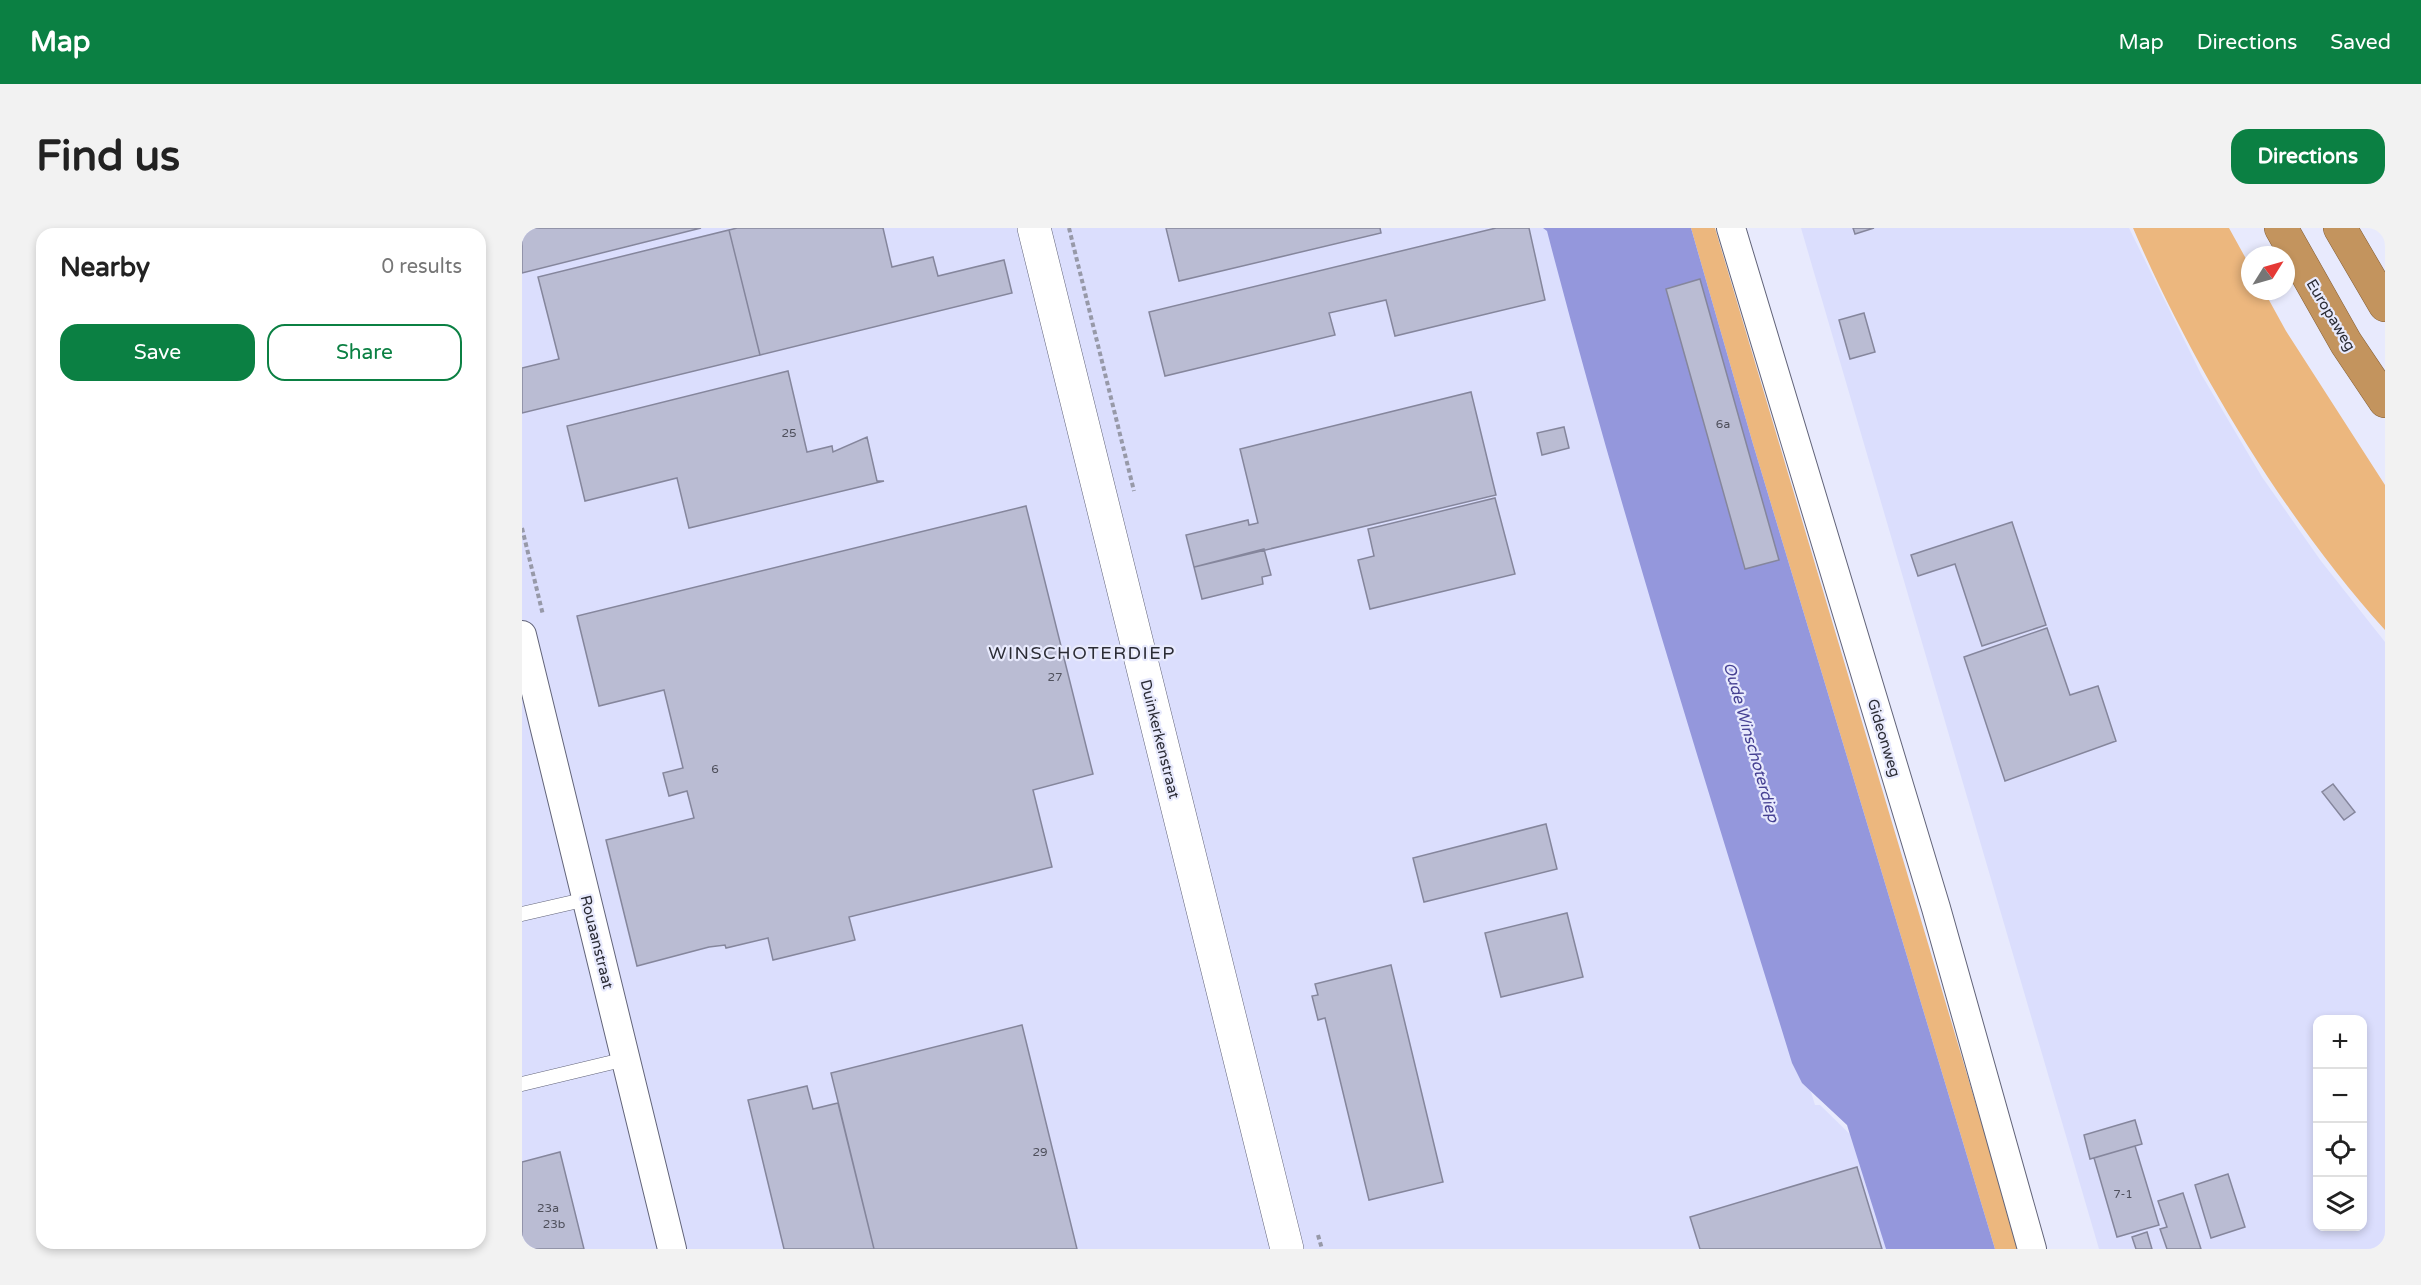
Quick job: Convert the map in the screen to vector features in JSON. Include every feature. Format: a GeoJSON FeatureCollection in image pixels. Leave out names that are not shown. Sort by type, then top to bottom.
{"type":"FeatureCollection","features":[{"type":"Feature","properties":{"kind":"highway","name":"Europaweg"},"geometry":{"type":"LineString","coordinates":[[2281,228],[2346,343],[2385,401]]}},
{"type":"Feature","properties":{"kind":"highway"},"geometry":{"type":"LineString","coordinates":[[2340,228],[2385,305]]}},
{"type":"Feature","properties":{"kind":"main road","name":"Duinkerkenstraat"},"geometry":{"type":"LineString","coordinates":[[1034,228],[1287,1249]]}},
{"type":"Feature","properties":{"kind":"street","name":"Gideonweg"},"geometry":{"type":"LineString","coordinates":[[1731,228],[1936,908],[2032,1249]]}},
{"type":"Feature","properties":{"kind":"street","name":"Rouaanstraat"},"geometry":{"type":"LineString","coordinates":[[522,635],[672,1249]]}},
{"type":"Feature","properties":{"kind":"lane"},"geometry":{"type":"LineString","coordinates":[[522,915],[586,898]]}},
{"type":"Feature","properties":{"kind":"lane"},"geometry":{"type":"LineString","coordinates":[[522,1084],[626,1059]]}},
{"type":"Feature","properties":{"kind":"shaded area"},"geometry":{"type":"Polygon","coordinates":[[[522,228],[1555,228],[1618,463],[1815,1105],[1820,1105],[1859,1143],[1890,1249],[522,1249],[522,228]]]}},
{"type":"Feature","properties":{"kind":"shaded area"},"geometry":{"type":"Polygon","coordinates":[[[1691,228],[1715,228],[2019,1249],[1995,1249],[1753,444],[1691,228]]]}},
{"type":"Feature","properties":{"kind":"shaded area"},"geometry":{"type":"Polygon","coordinates":[[[1801,228],[2129,228],[2201,374],[2262,477],[2321,561],[2385,642],[2385,1249],[2099,1249],[1801,228]]]}},
{"type":"Feature","properties":{"kind":"shaded area"},"geometry":{"type":"Polygon","coordinates":[[[2133,228],[2229,228],[2241,250],[2241,300],[2269,300],[2286,331],[2385,485],[2385,630],[2311,539],[2277,490],[2212,387],[2157,281],[2133,228]]]}},
{"type":"Feature","properties":{"kind":"water","name":"Oude Winschoterdiep"},"geometry":{"type":"Polygon","coordinates":[[[1543,228],[1691,228],[1753,444],[1995,1249],[1886,1249],[1847,1125],[1802,1083],[1792,1063],[1665,648],[1604,440],[1547,231],[1543,228]]]}},
{"type":"Feature","properties":{"kind":"building"},"geometry":{"type":"Polygon","coordinates":[[[522,228],[701,228],[522,273],[522,228]]]}},
{"type":"Feature","properties":{"kind":"building"},"geometry":{"type":"Polygon","coordinates":[[[737,228],[883,228],[892,267],[933,257],[938,276],[1004,260],[1012,293],[760,355],[729,230],[737,228]]]}},
{"type":"Feature","properties":{"kind":"building"},"geometry":{"type":"Polygon","coordinates":[[[1166,228],[1380,228],[1381,233],[1179,281],[1166,228]]]}},
{"type":"Feature","properties":{"kind":"building"},"geometry":{"type":"Polygon","coordinates":[[[1496,228],[1529,228],[1545,300],[1395,336],[1386,300],[1329,313],[1335,335],[1165,376],[1149,312],[1496,228]]]}},
{"type":"Feature","properties":{"kind":"building"},"geometry":{"type":"Polygon","coordinates":[[[1853,228],[1874,228],[1855,234],[1853,228]]]}},
{"type":"Feature","properties":{"kind":"building"},"geometry":{"type":"Polygon","coordinates":[[[729,230],[760,355],[522,413],[522,368],[559,359],[538,277],[729,230]]]}},
{"type":"Feature","properties":{"kind":"building"},"geometry":{"type":"Polygon","coordinates":[[[1700,279],[1779,560],[1745,569],[1666,289],[1700,279]]]}},
{"type":"Feature","properties":{"kind":"building"},"geometry":{"type":"Polygon","coordinates":[[[1864,313],[1875,352],[1850,359],[1839,320],[1864,313]]]}},
{"type":"Feature","properties":{"kind":"building"},"geometry":{"type":"Polygon","coordinates":[[[788,371],[807,452],[832,446],[833,452],[867,437],[877,481],[884,481],[689,528],[677,478],[585,501],[567,426],[788,371]]]}},
{"type":"Feature","properties":{"kind":"building"},"geometry":{"type":"Polygon","coordinates":[[[1471,392],[1496,495],[1194,567],[1186,535],[1248,520],[1249,525],[1258,523],[1240,449],[1471,392]]]}},
{"type":"Feature","properties":{"kind":"building"},"geometry":{"type":"Polygon","coordinates":[[[1564,427],[1569,448],[1542,455],[1537,433],[1564,427]]]}},
{"type":"Feature","properties":{"kind":"building"},"geometry":{"type":"Polygon","coordinates":[[[1495,498],[1515,574],[1370,609],[1358,560],[1374,556],[1368,529],[1495,498]]]}},
{"type":"Feature","properties":{"kind":"building"},"geometry":{"type":"Polygon","coordinates":[[[1026,506],[1093,774],[1033,790],[1052,867],[849,917],[855,940],[773,960],[768,938],[726,948],[725,945],[709,947],[637,966],[606,840],[694,818],[687,791],[669,796],[663,773],[683,768],[664,690],[599,706],[577,616],[1026,506]]]}},
{"type":"Feature","properties":{"kind":"building"},"geometry":{"type":"Polygon","coordinates":[[[2012,522],[2046,625],[1982,646],[1955,564],[1918,576],[1911,555],[2012,522]]]}},
{"type":"Feature","properties":{"kind":"building"},"geometry":{"type":"Polygon","coordinates":[[[1264,549],[1271,575],[1262,577],[1263,584],[1202,599],[1194,567],[1264,549]]]}},
{"type":"Feature","properties":{"kind":"building"},"geometry":{"type":"Polygon","coordinates":[[[2047,628],[2070,695],[2098,686],[2116,741],[2005,781],[1964,657],[2047,628]]]}},
{"type":"Feature","properties":{"kind":"building"},"geometry":{"type":"Polygon","coordinates":[[[2333,784],[2355,812],[2344,820],[2322,792],[2333,784]]]}},
{"type":"Feature","properties":{"kind":"building"},"geometry":{"type":"Polygon","coordinates":[[[1546,824],[1557,869],[1424,902],[1413,858],[1546,824]]]}},
{"type":"Feature","properties":{"kind":"building"},"geometry":{"type":"Polygon","coordinates":[[[1567,913],[1583,977],[1501,997],[1485,933],[1567,913]]]}},
{"type":"Feature","properties":{"kind":"building"},"geometry":{"type":"Polygon","coordinates":[[[1391,965],[1443,1182],[1369,1200],[1325,1018],[1318,1020],[1312,996],[1318,995],[1315,984],[1391,965]]]}},
{"type":"Feature","properties":{"kind":"building"},"geometry":{"type":"Polygon","coordinates":[[[1022,1025],[1077,1249],[874,1249],[831,1073],[1022,1025]]]}},
{"type":"Feature","properties":{"kind":"building"},"geometry":{"type":"Polygon","coordinates":[[[807,1086],[813,1109],[838,1103],[874,1249],[784,1249],[748,1100],[807,1086]]]}},
{"type":"Feature","properties":{"kind":"building"},"geometry":{"type":"Polygon","coordinates":[[[2135,1120],[2142,1144],[2090,1159],[2084,1135],[2135,1120]]]}},
{"type":"Feature","properties":{"kind":"building"},"geometry":{"type":"Polygon","coordinates":[[[2135,1146],[2159,1225],[2117,1237],[2094,1158],[2135,1146]]]}},
{"type":"Feature","properties":{"kind":"building"},"geometry":{"type":"Polygon","coordinates":[[[560,1152],[584,1249],[522,1249],[522,1162],[560,1152]]]}},
{"type":"Feature","properties":{"kind":"building"},"geometry":{"type":"Polygon","coordinates":[[[1857,1167],[1882,1249],[1700,1249],[1690,1217],[1857,1167]]]}},
{"type":"Feature","properties":{"kind":"building"},"geometry":{"type":"Polygon","coordinates":[[[2228,1174],[2245,1227],[2211,1238],[2195,1185],[2228,1174]]]}},
{"type":"Feature","properties":{"kind":"building"},"geometry":{"type":"Polygon","coordinates":[[[2183,1193],[2201,1249],[2167,1249],[2160,1229],[2167,1227],[2158,1201],[2183,1193]]]}},
{"type":"Feature","properties":{"kind":"building"},"geometry":{"type":"Polygon","coordinates":[[[2147,1232],[2152,1249],[2136,1249],[2132,1237],[2147,1232]]]}},
{"type":"Feature","properties":{"kind":"district","name":"WINSCHOTERDIEP"},"geometry":{"type":"Point","coordinates":[1082,653]}}]}
